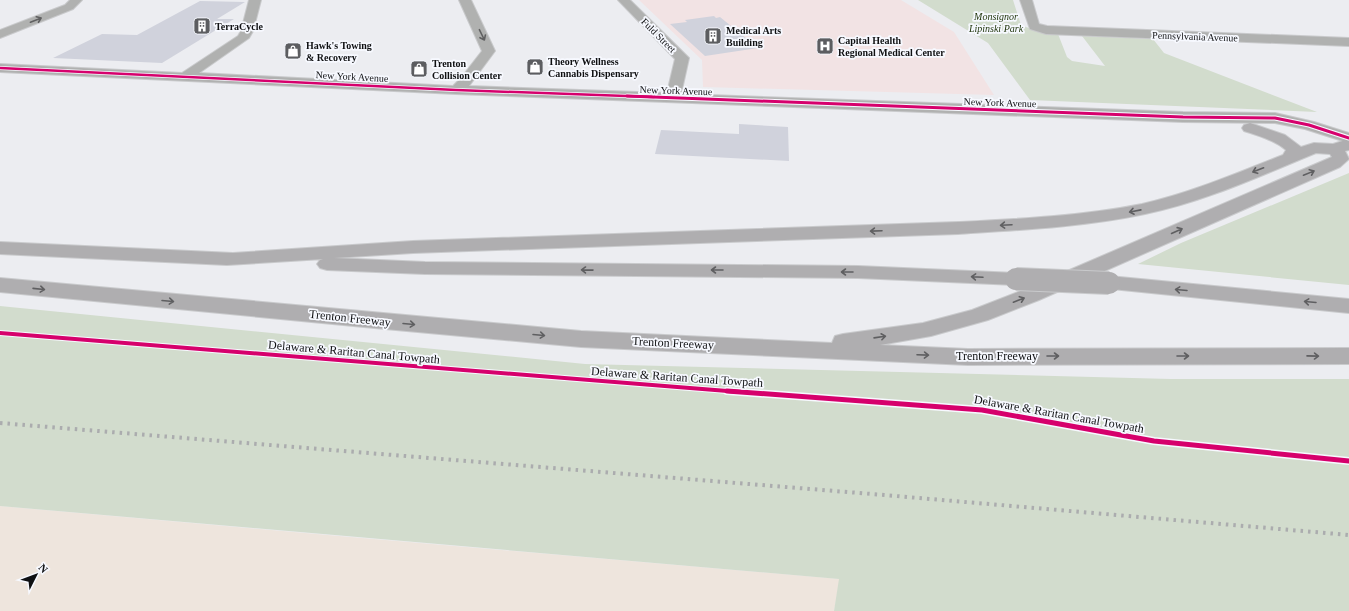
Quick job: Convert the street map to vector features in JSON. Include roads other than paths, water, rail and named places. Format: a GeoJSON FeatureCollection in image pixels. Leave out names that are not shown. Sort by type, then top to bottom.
{"type":"FeatureCollection","features":[{"type":"Feature","properties":{"kind":"highway"},"geometry":{"type":"LineString","coordinates":[[1250,128],[1279,138],[1290,145],[1295,150],[1288,159]]}},
{"type":"Feature","properties":{"kind":"highway"},"geometry":{"type":"LineString","coordinates":[[227,259],[413,247],[958,228],[1048,223],[1131,212],[1160,205],[1207,191],[1314,148],[1346,142],[1341,158],[1334,163],[1234,205],[1031,296],[980,315],[923,331],[786,349]]}},
{"type":"Feature","properties":{"kind":"highway"},"geometry":{"type":"LineString","coordinates":[[0,248],[425,268],[858,272],[1110,283],[1349,306]]}},
{"type":"Feature","properties":{"kind":"highway","name":"Trenton Freeway"},"geometry":{"type":"LineString","coordinates":[[0,285],[385,322],[581,339],[968,357],[1349,356]]}},
{"type":"Feature","properties":{"kind":"street"},"geometry":{"type":"LineString","coordinates":[[0,34],[69,7],[76,0]]}},
{"type":"Feature","properties":{"kind":"street"},"geometry":{"type":"LineString","coordinates":[[185,77],[243,38],[247,31],[255,0]]}},
{"type":"Feature","properties":{"kind":"street"},"geometry":{"type":"LineString","coordinates":[[456,90],[466,81],[489,51],[465,0]]}},
{"type":"Feature","properties":{"kind":"street","name":"Fuld Street"},"geometry":{"type":"LineString","coordinates":[[624,0],[682,58],[673,98]]}},
{"type":"Feature","properties":{"kind":"street","name":"Pennsylvania Avenue"},"geometry":{"type":"LineString","coordinates":[[1026,0],[1034,26],[1051,31],[1349,42]]}},
{"type":"Feature","properties":{"kind":"street","name":"New York Avenue"},"geometry":{"type":"LineString","coordinates":[[0,68],[456,90],[1184,117],[1275,118],[1309,126],[1346,142]]}},
{"type":"Feature","properties":{"kind":"street","name":"New York Avenue"},"geometry":{"type":"LineString","coordinates":[[1184,117],[1250,128],[1298,132],[1346,142]]}},
{"type":"Feature","properties":{"kind":"street"},"geometry":{"type":"LineString","coordinates":[[1275,118],[1341,120]]}},
{"type":"Feature","properties":{"kind":"railway"},"geometry":{"type":"LineString","coordinates":[[0,423],[884,495],[1349,535]]}},
{"type":"Feature","properties":{"kind":"place","name":"TerraCycle"},"geometry":{"type":"Point","coordinates":[202,26]}},
{"type":"Feature","properties":{"kind":"place","name":"Medical Arts Building"},"geometry":{"type":"Point","coordinates":[713,36]}},
{"type":"Feature","properties":{"kind":"place","name":"Capital Health Regional Medical Center"},"geometry":{"type":"Point","coordinates":[825,46]}},
{"type":"Feature","properties":{"kind":"place","name":"Hawk's Towing & Recovery"},"geometry":{"type":"Point","coordinates":[293,51]}},
{"type":"Feature","properties":{"kind":"place","name":"Theory Wellness Cannabis Dispensary"},"geometry":{"type":"Point","coordinates":[535,67]}},
{"type":"Feature","properties":{"kind":"place","name":"Trenton Collision Center"},"geometry":{"type":"Point","coordinates":[419,69]}},
{"type":"Feature","properties":{"kind":"park label","name":"Monsignor Lipinski Park"},"geometry":{"type":"Point","coordinates":[996,22]}}]}
